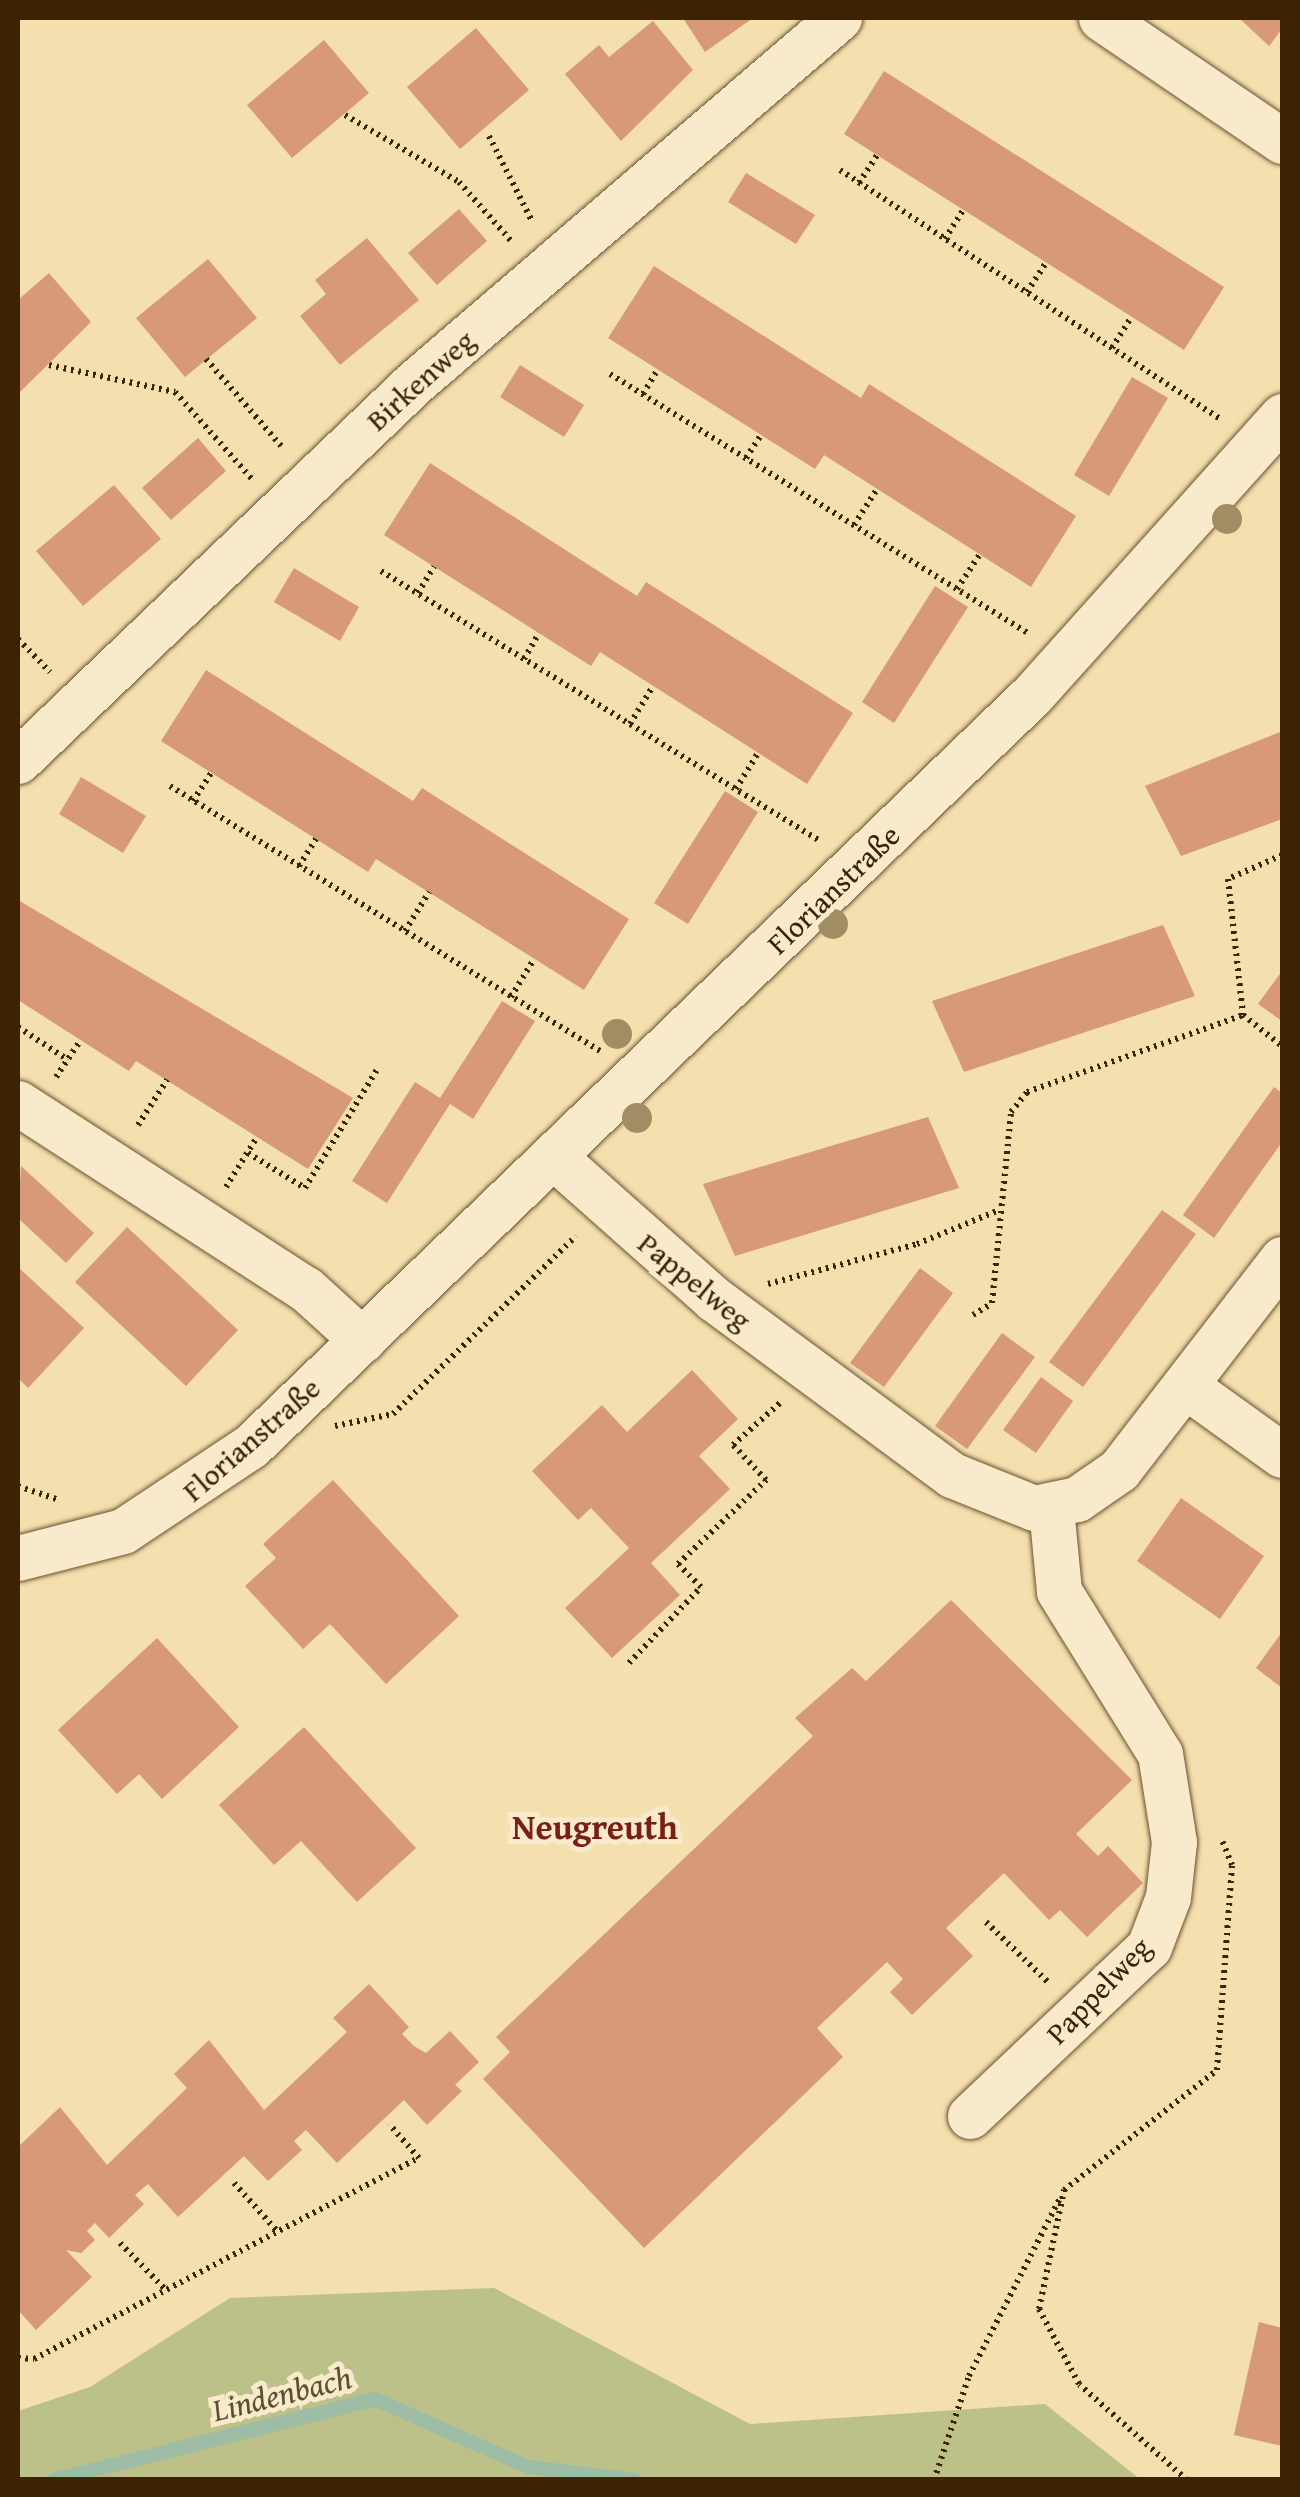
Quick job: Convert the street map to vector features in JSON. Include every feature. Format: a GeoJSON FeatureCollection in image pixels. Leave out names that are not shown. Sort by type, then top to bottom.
{"type":"FeatureCollection","features":[{"type":"Feature","properties":{"kind":"street","name":"Birkenweg"},"geometry":{"type":"LineString","coordinates":[[18,761],[296,495],[547,268],[839,18]]}},
{"type":"Feature","properties":{"kind":"street"},"geometry":{"type":"LineString","coordinates":[[1101,18],[1156,30],[1282,141]]}},
{"type":"Feature","properties":{"kind":"street","name":"Florianstraße"},"geometry":{"type":"LineString","coordinates":[[18,1558],[86,1544],[167,1510],[295,1404],[859,865],[1068,658],[1282,416]]}},
{"type":"Feature","properties":{"kind":"street"},"geometry":{"type":"LineString","coordinates":[[18,1103],[306,1289],[362,1340]]}},
{"type":"Feature","properties":{"kind":"street","name":"Pappelweg"},"geometry":{"type":"LineString","coordinates":[[554,1157],[605,1207],[714,1299],[952,1474],[994,1497],[1051,1508],[1060,1592],[1160,1754],[1174,1842],[1168,1897],[1149,1947],[970,2116]]}},
{"type":"Feature","properties":{"kind":"street"},"geometry":{"type":"LineString","coordinates":[[1051,1508],[1119,1470],[1190,1388],[1282,1259]]}},
{"type":"Feature","properties":{"kind":"street"},"geometry":{"type":"LineString","coordinates":[[1190,1388],[1282,1455]]}},
{"type":"Feature","properties":{"kind":"path"},"geometry":{"type":"LineString","coordinates":[[345,114],[459,182],[547,268]]}},
{"type":"Feature","properties":{"kind":"path"},"geometry":{"type":"LineString","coordinates":[[489,136],[547,268]]}},
{"type":"Feature","properties":{"kind":"path"},"geometry":{"type":"LineString","coordinates":[[858,182],[876,155]]}},
{"type":"Feature","properties":{"kind":"path"},"geometry":{"type":"LineString","coordinates":[[840,170],[1230,425]]}},
{"type":"Feature","properties":{"kind":"path"},"geometry":{"type":"LineString","coordinates":[[945,239],[962,210]]}},
{"type":"Feature","properties":{"kind":"path"},"geometry":{"type":"LineString","coordinates":[[1027,292],[1046,262]]}},
{"type":"Feature","properties":{"kind":"path"},"geometry":{"type":"LineString","coordinates":[[1112,348],[1131,317]]}},
{"type":"Feature","properties":{"kind":"path"},"geometry":{"type":"LineString","coordinates":[[206,359],[296,495]]}},
{"type":"Feature","properties":{"kind":"path"},"geometry":{"type":"LineString","coordinates":[[48,365],[176,392],[296,495]]}},
{"type":"Feature","properties":{"kind":"path"},"geometry":{"type":"LineString","coordinates":[[642,394],[658,369]]}},
{"type":"Feature","properties":{"kind":"path"},"geometry":{"type":"LineString","coordinates":[[610,374],[1068,658]]}},
{"type":"Feature","properties":{"kind":"path"},"geometry":{"type":"LineString","coordinates":[[746,458],[761,434]]}},
{"type":"Feature","properties":{"kind":"path"},"geometry":{"type":"LineString","coordinates":[[854,526],[877,489]]}},
{"type":"Feature","properties":{"kind":"path"},"geometry":{"type":"LineString","coordinates":[[957,590],[980,554]]}},
{"type":"Feature","properties":{"kind":"path"},"geometry":{"type":"LineString","coordinates":[[418,593],[434,566]]}},
{"type":"Feature","properties":{"kind":"path"},"geometry":{"type":"LineString","coordinates":[[382,571],[859,865]]}},
{"type":"Feature","properties":{"kind":"path"},"geometry":{"type":"LineString","coordinates":[[524,659],[539,633]]}},
{"type":"Feature","properties":{"kind":"path"},"geometry":{"type":"LineString","coordinates":[[630,724],[653,686]]}},
{"type":"Feature","properties":{"kind":"path"},"geometry":{"type":"LineString","coordinates":[[736,789],[758,753]]}},
{"type":"Feature","properties":{"kind":"path"},"geometry":{"type":"LineString","coordinates":[[193,801],[211,773]]}},
{"type":"Feature","properties":{"kind":"path"},"geometry":{"type":"LineString","coordinates":[[170,786],[640,1076]]}},
{"type":"Feature","properties":{"kind":"path"},"geometry":{"type":"LineString","coordinates":[[299,866],[316,839]]}},
{"type":"Feature","properties":{"kind":"path"},"geometry":{"type":"LineString","coordinates":[[1282,855],[1228,879],[1243,1015],[1282,1046]]}},
{"type":"Feature","properties":{"kind":"path"},"geometry":{"type":"LineString","coordinates":[[405,931],[429,892]]}},
{"type":"Feature","properties":{"kind":"path"},"geometry":{"type":"LineString","coordinates":[[511,997],[534,959]]}},
{"type":"Feature","properties":{"kind":"path"},"geometry":{"type":"LineString","coordinates":[[973,1315],[992,1303],[1011,1112],[1027,1092],[1243,1015]]}},
{"type":"Feature","properties":{"kind":"path"},"geometry":{"type":"LineString","coordinates":[[18,1027],[68,1060]]}},
{"type":"Feature","properties":{"kind":"path"},"geometry":{"type":"LineString","coordinates":[[248,1153],[305,1188],[378,1068]]}},
{"type":"Feature","properties":{"kind":"path"},"geometry":{"type":"LineString","coordinates":[[205,1222],[258,1138]]}},
{"type":"Feature","properties":{"kind":"path"},"geometry":{"type":"LineString","coordinates":[[295,1404],[343,1428],[393,1414],[605,1207]]}},
{"type":"Feature","properties":{"kind":"path"},"geometry":{"type":"LineString","coordinates":[[714,1299],[917,1244],[1000,1210]]}},
{"type":"Feature","properties":{"kind":"path"},"geometry":{"type":"LineString","coordinates":[[628,1663],[702,1587],[678,1564],[766,1480],[733,1445],[814,1372]]}},
{"type":"Feature","properties":{"kind":"path"},"geometry":{"type":"LineString","coordinates":[[934,2480],[969,2376],[1064,2190],[1218,2070],[1232,1865],[1217,1828]]}},
{"type":"Feature","properties":{"kind":"path"},"geometry":{"type":"LineString","coordinates":[[986,1922],[1056,1990],[1069,1978]]}},
{"type":"Feature","properties":{"kind":"path"},"geometry":{"type":"LineString","coordinates":[[18,2358],[34,2359],[419,2158],[389,2124]]}},
{"type":"Feature","properties":{"kind":"path"},"geometry":{"type":"LineString","coordinates":[[234,2183],[278,2231]]}},
{"type":"Feature","properties":{"kind":"path"},"geometry":{"type":"LineString","coordinates":[[1064,2190],[1039,2309],[1078,2384],[1187,2480]]}},
{"type":"Feature","properties":{"kind":"path"},"geometry":{"type":"LineString","coordinates":[[120,2243],[166,2290]]}},
{"type":"Feature","properties":{"kind":"green space"},"geometry":{"type":"Polygon","coordinates":[[[494,2288],[750,2424],[1045,2404],[1140,2479],[18,2479],[18,2411],[90,2387],[230,2298],[494,2288]]]}},
{"type":"Feature","properties":{"kind":"building"},"geometry":{"type":"Polygon","coordinates":[[[683,18],[753,18],[705,52],[683,18]]]}},
{"type":"Feature","properties":{"kind":"building"},"geometry":{"type":"Polygon","coordinates":[[[1239,18],[1282,18],[1282,29],[1269,46],[1239,18]]]}},
{"type":"Feature","properties":{"kind":"building"},"geometry":{"type":"Polygon","coordinates":[[[653,21],[693,70],[621,141],[565,74],[599,45],[609,57],[653,21]]]}},
{"type":"Feature","properties":{"kind":"building"},"geometry":{"type":"Polygon","coordinates":[[[476,28],[529,90],[460,149],[407,87],[476,28]]]}},
{"type":"Feature","properties":{"kind":"building"},"geometry":{"type":"Polygon","coordinates":[[[324,40],[369,93],[292,158],[247,105],[324,40]]]}},
{"type":"Feature","properties":{"kind":"building"},"geometry":{"type":"Polygon","coordinates":[[[884,71],[1224,287],[1184,350],[844,134],[884,71]]]}},
{"type":"Feature","properties":{"kind":"building"},"geometry":{"type":"Polygon","coordinates":[[[746,173],[815,215],[796,244],[728,202],[746,173]]]}},
{"type":"Feature","properties":{"kind":"building"},"geometry":{"type":"Polygon","coordinates":[[[459,209],[487,241],[437,285],[408,253],[459,209]]]}},
{"type":"Feature","properties":{"kind":"building"},"geometry":{"type":"Polygon","coordinates":[[[367,238],[419,300],[340,365],[300,316],[326,294],[315,280],[367,238]]]}},
{"type":"Feature","properties":{"kind":"building"},"geometry":{"type":"Polygon","coordinates":[[[208,259],[257,318],[185,377],[136,318],[208,259]]]}},
{"type":"Feature","properties":{"kind":"building"},"geometry":{"type":"Polygon","coordinates":[[[654,266],[861,398],[869,384],[1076,516],[1031,587],[824,455],[815,469],[608,338],[654,266]]]}},
{"type":"Feature","properties":{"kind":"building"},"geometry":{"type":"Polygon","coordinates":[[[49,273],[91,322],[18,394],[18,300],[49,273]]]}},
{"type":"Feature","properties":{"kind":"building"},"geometry":{"type":"Polygon","coordinates":[[[520,365],[584,405],[564,437],[500,397],[520,365]]]}},
{"type":"Feature","properties":{"kind":"building"},"geometry":{"type":"Polygon","coordinates":[[[1132,377],[1168,398],[1109,496],[1074,475],[1132,377]]]}},
{"type":"Feature","properties":{"kind":"building"},"geometry":{"type":"Polygon","coordinates":[[[198,438],[226,471],[171,520],[142,488],[198,438]]]}},
{"type":"Feature","properties":{"kind":"building"},"geometry":{"type":"Polygon","coordinates":[[[430,463],[637,596],[646,582],[853,713],[807,784],[600,652],[591,666],[384,535],[430,463]]]}},
{"type":"Feature","properties":{"kind":"building"},"geometry":{"type":"Polygon","coordinates":[[[114,485],[161,539],[83,606],[36,551],[114,485]]]}},
{"type":"Feature","properties":{"kind":"building"},"geometry":{"type":"Polygon","coordinates":[[[294,568],[359,607],[340,641],[274,602],[294,568]]]}},
{"type":"Feature","properties":{"kind":"building"},"geometry":{"type":"Polygon","coordinates":[[[935,586],[968,607],[894,723],[862,702],[935,586]]]}},
{"type":"Feature","properties":{"kind":"building"},"geometry":{"type":"Polygon","coordinates":[[[206,670],[413,801],[422,788],[629,919],[584,990],[376,859],[368,872],[161,741],[206,670]]]}},
{"type":"Feature","properties":{"kind":"building"},"geometry":{"type":"Polygon","coordinates":[[[1280,732],[1282,819],[1181,856],[1145,786],[1280,732]]]}},
{"type":"Feature","properties":{"kind":"building"},"geometry":{"type":"Polygon","coordinates":[[[81,777],[146,816],[123,853],[59,814],[81,777]]]}},
{"type":"Feature","properties":{"kind":"building"},"geometry":{"type":"Polygon","coordinates":[[[725,791],[758,812],[688,924],[654,903],[725,791]]]}},
{"type":"Feature","properties":{"kind":"building"},"geometry":{"type":"Polygon","coordinates":[[[18,900],[353,1098],[308,1169],[136,1061],[129,1071],[18,1000],[18,900]]]}},
{"type":"Feature","properties":{"kind":"building"},"geometry":{"type":"Polygon","coordinates":[[[1163,925],[1195,996],[964,1072],[932,1001],[1163,925]]]}},
{"type":"Feature","properties":{"kind":"building"},"geometry":{"type":"Polygon","coordinates":[[[1282,971],[1282,1021],[1258,1004],[1282,971]]]}},
{"type":"Feature","properties":{"kind":"building"},"geometry":{"type":"Polygon","coordinates":[[[502,1001],[535,1021],[473,1119],[450,1104],[387,1203],[352,1181],[415,1082],[440,1098],[502,1001]]]}},
{"type":"Feature","properties":{"kind":"building"},"geometry":{"type":"Polygon","coordinates":[[[1274,1087],[1282,1093],[1282,1142],[1214,1238],[1183,1215],[1274,1087]]]}},
{"type":"Feature","properties":{"kind":"building"},"geometry":{"type":"Polygon","coordinates":[[[928,1117],[959,1188],[735,1256],[703,1184],[928,1117]]]}},
{"type":"Feature","properties":{"kind":"building"},"geometry":{"type":"Polygon","coordinates":[[[21,1166],[94,1233],[66,1263],[18,1218],[21,1166]]]}},
{"type":"Feature","properties":{"kind":"building"},"geometry":{"type":"Polygon","coordinates":[[[1162,1210],[1196,1234],[1083,1387],[1049,1362],[1162,1210]]]}},
{"type":"Feature","properties":{"kind":"building"},"geometry":{"type":"Polygon","coordinates":[[[127,1227],[238,1330],[186,1386],[75,1282],[127,1227]]]}},
{"type":"Feature","properties":{"kind":"building"},"geometry":{"type":"Polygon","coordinates":[[[18,1267],[84,1328],[28,1388],[18,1378],[18,1267]]]}},
{"type":"Feature","properties":{"kind":"building"},"geometry":{"type":"Polygon","coordinates":[[[920,1268],[953,1293],[884,1387],[850,1363],[920,1268]]]}},
{"type":"Feature","properties":{"kind":"building"},"geometry":{"type":"Polygon","coordinates":[[[1002,1333],[1035,1357],[967,1449],[935,1426],[1002,1333]]]}},
{"type":"Feature","properties":{"kind":"building"},"geometry":{"type":"Polygon","coordinates":[[[692,1370],[738,1419],[699,1456],[730,1489],[651,1563],[680,1595],[612,1658],[565,1608],[629,1548],[591,1508],[578,1520],[532,1471],[602,1405],[627,1432],[692,1370]]]}},
{"type":"Feature","properties":{"kind":"building"},"geometry":{"type":"Polygon","coordinates":[[[1041,1377],[1073,1401],[1036,1453],[1003,1430],[1041,1377]]]}},
{"type":"Feature","properties":{"kind":"building"},"geometry":{"type":"Polygon","coordinates":[[[333,1480],[459,1616],[386,1684],[330,1624],[303,1649],[245,1586],[276,1558],[263,1544],[333,1480]]]}},
{"type":"Feature","properties":{"kind":"building"},"geometry":{"type":"Polygon","coordinates":[[[1181,1498],[1264,1556],[1220,1619],[1137,1561],[1181,1498]]]}},
{"type":"Feature","properties":{"kind":"building"},"geometry":{"type":"Polygon","coordinates":[[[951,1600],[1132,1780],[1076,1834],[1098,1856],[1108,1846],[1143,1883],[1087,1937],[1060,1910],[1049,1920],[1004,1873],[946,1928],[973,1956],[912,2015],[890,1992],[903,1979],[887,1962],[817,2028],[843,2057],[644,2248],[483,2079],[510,2052],[496,2037],[813,1736],[795,1718],[852,1668],[866,1681],[951,1600]]]}},
{"type":"Feature","properties":{"kind":"building"},"geometry":{"type":"Polygon","coordinates":[[[1282,1632],[1282,1688],[1256,1668],[1282,1632]]]}},
{"type":"Feature","properties":{"kind":"building"},"geometry":{"type":"Polygon","coordinates":[[[157,1638],[239,1727],[162,1799],[139,1774],[117,1794],[58,1730],[157,1638]]]}},
{"type":"Feature","properties":{"kind":"building"},"geometry":{"type":"Polygon","coordinates":[[[304,1727],[416,1848],[357,1902],[301,1841],[274,1865],[219,1805],[304,1727]]]}},
{"type":"Feature","properties":{"kind":"building"},"geometry":{"type":"Polygon","coordinates":[[[369,1984],[409,2027],[402,2034],[414,2046],[426,2053],[450,2031],[479,2062],[455,2085],[462,2091],[427,2125],[404,2100],[337,2163],[306,2130],[294,2141],[302,2150],[268,2181],[244,2156],[178,2217],[148,2184],[135,2195],[144,2204],[109,2238],[95,2223],[87,2231],[95,2240],[81,2253],[66,2250],[92,2277],[36,2330],[18,2310],[18,2147],[60,2107],[107,2165],[187,2088],[174,2074],[209,2040],[264,2110],[347,2032],[333,2018],[369,1984]]]}},
{"type":"Feature","properties":{"kind":"building"},"geometry":{"type":"Polygon","coordinates":[[[1259,2322],[1282,2328],[1282,2446],[1234,2435],[1259,2322]]]}},
{"type":"Feature","properties":{"kind":"waterway","name":"Lindenbach"},"geometry":{"type":"LineString","coordinates":[[53,2480],[375,2399],[528,2467],[634,2480]]}},
{"type":"Feature","properties":{"kind":"district","name":"Neugreuth"},"geometry":{"type":"Point","coordinates":[595,1827]}}]}
